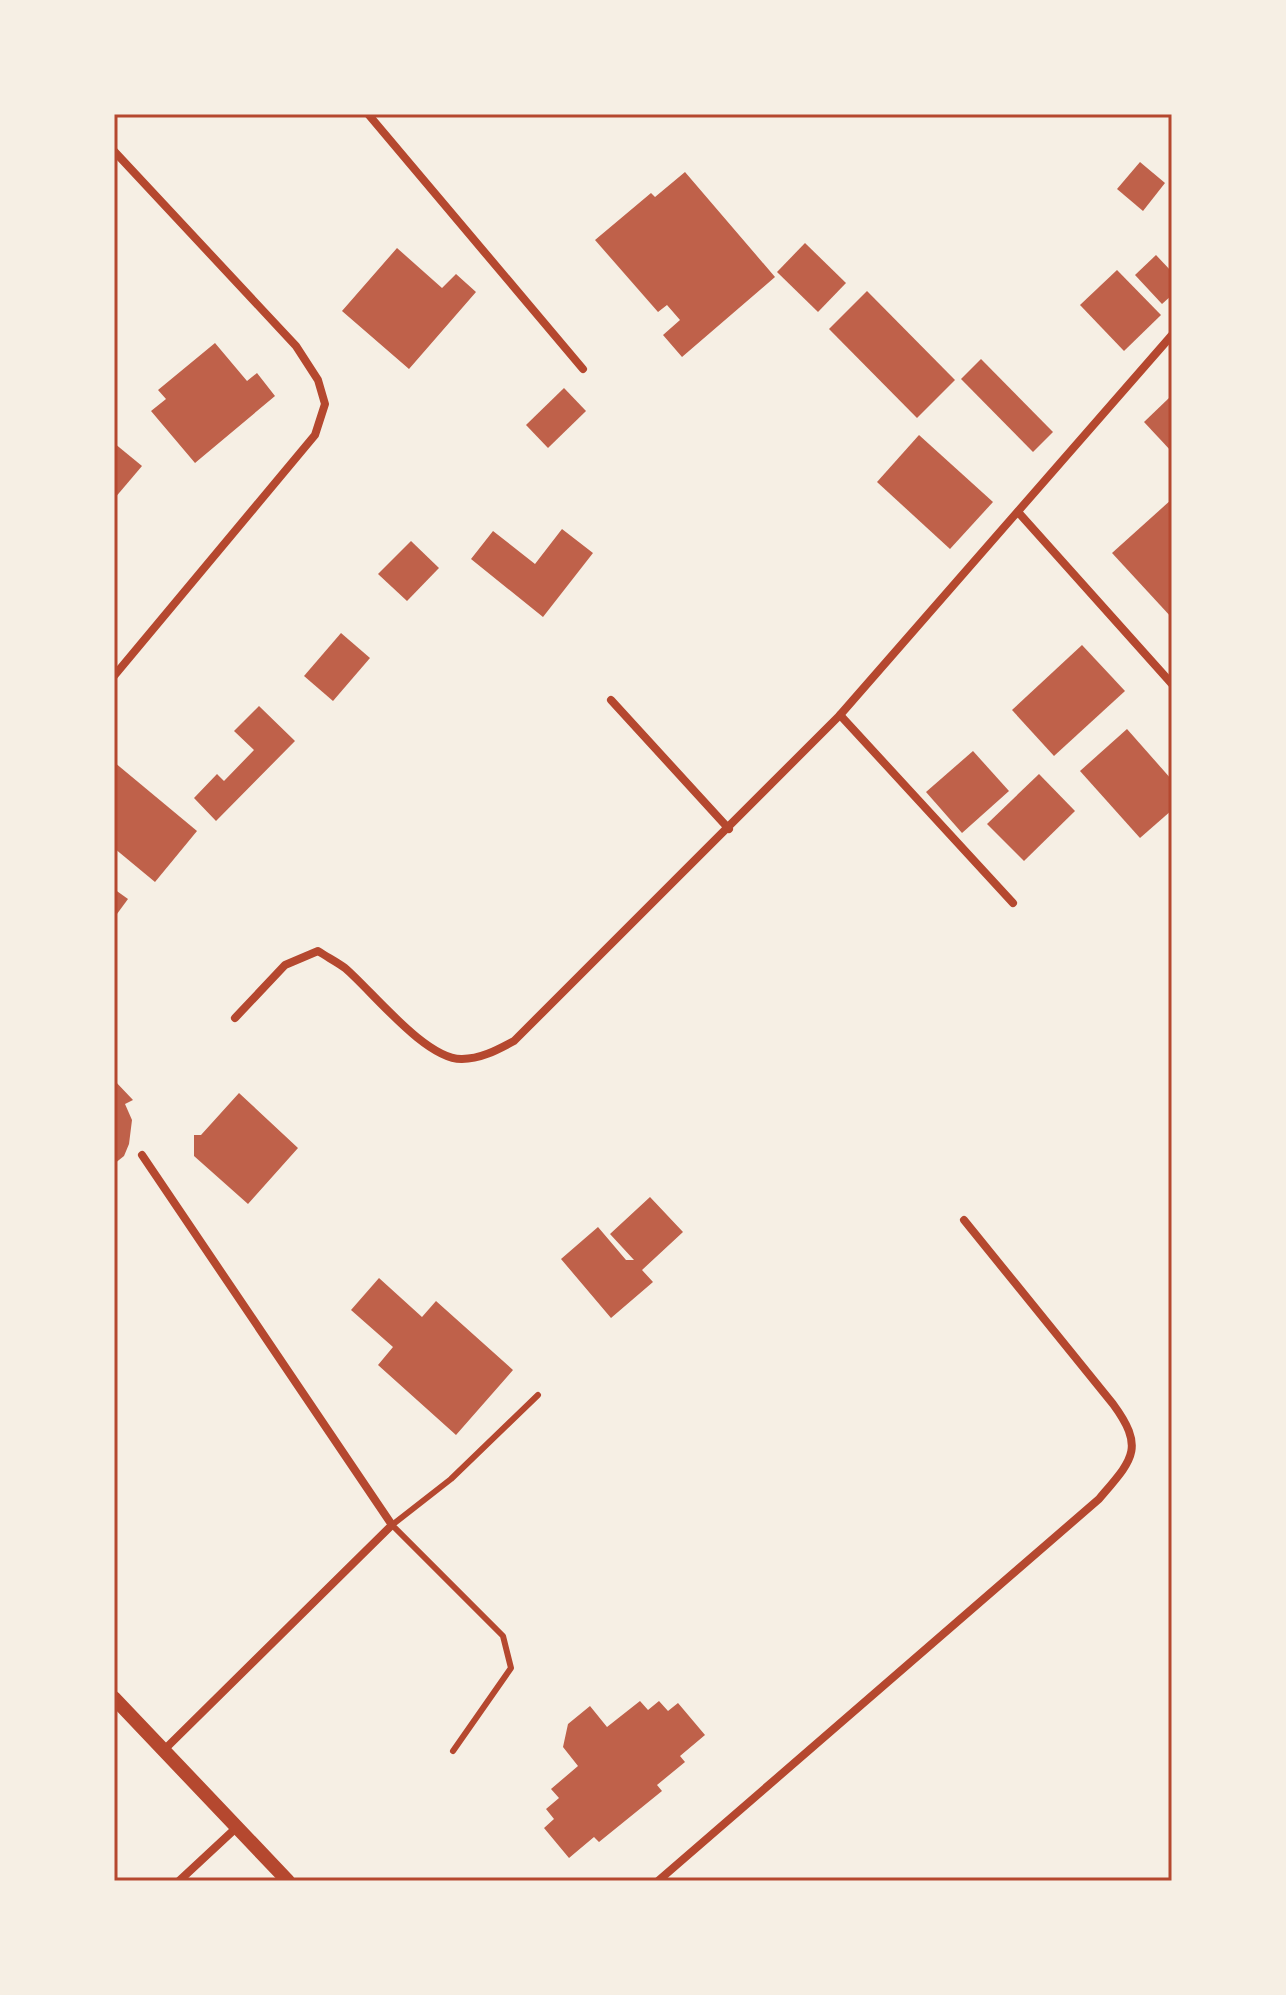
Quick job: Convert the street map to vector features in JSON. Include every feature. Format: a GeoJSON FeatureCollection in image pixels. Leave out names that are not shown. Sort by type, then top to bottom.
{"type":"FeatureCollection","features":[{"type":"Feature","properties":{"kind":"street"},"geometry":{"type":"LineString","coordinates":[[368,114],[583,369]]}},
{"type":"Feature","properties":{"kind":"street"},"geometry":{"type":"LineString","coordinates":[[114,151],[296,346],[318,380],[325,404],[315,435],[307,446],[114,676]]}},
{"type":"Feature","properties":{"kind":"street"},"geometry":{"type":"LineString","coordinates":[[235,1018],[285,965],[318,951],[343,967],[407,1029],[436,1051],[458,1060],[487,1055],[514,1041],[840,715],[1172,335]]}},
{"type":"Feature","properties":{"kind":"street"},"geometry":{"type":"LineString","coordinates":[[1018,512],[1172,684]]}},
{"type":"Feature","properties":{"kind":"street"},"geometry":{"type":"LineString","coordinates":[[611,700],[729,829]]}},
{"type":"Feature","properties":{"kind":"street"},"geometry":{"type":"LineString","coordinates":[[840,715],[1013,903]]}},
{"type":"Feature","properties":{"kind":"street"},"geometry":{"type":"LineString","coordinates":[[142,1155],[392,1525],[164,1750]]}},
{"type":"Feature","properties":{"kind":"street"},"geometry":{"type":"LineString","coordinates":[[658,1881],[1099,1499],[1122,1472],[1132,1451],[1130,1427],[964,1220]]}},
{"type":"Feature","properties":{"kind":"street"},"geometry":{"type":"LineString","coordinates":[[114,1698],[288,1881]]}},
{"type":"Feature","properties":{"kind":"street"},"geometry":{"type":"LineString","coordinates":[[179,1881],[236,1828]]}},
{"type":"Feature","properties":{"kind":"lane"},"geometry":{"type":"LineString","coordinates":[[453,1751],[511,1668],[509,1653],[503,1636],[392,1525],[451,1479],[538,1395]]}},
{"type":"Feature","properties":{"kind":"building"},"geometry":{"type":"Polygon","coordinates":[[[1140,162],[1165,183],[1143,211],[1117,189],[1140,162]]]}},
{"type":"Feature","properties":{"kind":"building"},"geometry":{"type":"Polygon","coordinates":[[[685,172],[775,277],[682,357],[663,335],[680,320],[667,305],[658,312],[595,240],[651,193],[655,197],[685,172]]]}},
{"type":"Feature","properties":{"kind":"building"},"geometry":{"type":"Polygon","coordinates":[[[805,243],[846,283],[818,312],[777,272],[805,243]]]}},
{"type":"Feature","properties":{"kind":"building"},"geometry":{"type":"Polygon","coordinates":[[[397,248],[442,288],[456,274],[476,292],[409,369],[342,311],[397,248]]]}},
{"type":"Feature","properties":{"kind":"building"},"geometry":{"type":"Polygon","coordinates":[[[1156,255],[1172,272],[1172,295],[1162,304],[1135,275],[1156,255]]]}},
{"type":"Feature","properties":{"kind":"building"},"geometry":{"type":"Polygon","coordinates":[[[1117,270],[1161,315],[1124,351],[1080,305],[1117,270]]]}},
{"type":"Feature","properties":{"kind":"building"},"geometry":{"type":"Polygon","coordinates":[[[867,291],[955,380],[917,418],[829,329],[867,291]]]}},
{"type":"Feature","properties":{"kind":"building"},"geometry":{"type":"Polygon","coordinates":[[[215,343],[247,381],[257,373],[275,396],[195,463],[151,411],[166,399],[158,390],[215,343]]]}},
{"type":"Feature","properties":{"kind":"building"},"geometry":{"type":"Polygon","coordinates":[[[981,359],[1053,432],[1033,452],[961,379],[981,359]]]}},
{"type":"Feature","properties":{"kind":"building"},"geometry":{"type":"Polygon","coordinates":[[[564,388],[586,411],[548,448],[526,425],[564,388]]]}},
{"type":"Feature","properties":{"kind":"building"},"geometry":{"type":"Polygon","coordinates":[[[1169,398],[1172,401],[1172,452],[1144,422],[1169,398]]]}},
{"type":"Feature","properties":{"kind":"building"},"geometry":{"type":"Polygon","coordinates":[[[919,435],[993,502],[950,549],[877,482],[919,435]]]}},
{"type":"Feature","properties":{"kind":"building"},"geometry":{"type":"Polygon","coordinates":[[[114,443],[142,466],[114,499],[114,443]]]}},
{"type":"Feature","properties":{"kind":"building"},"geometry":{"type":"Polygon","coordinates":[[[1172,499],[1172,618],[1112,553],[1172,499]]]}},
{"type":"Feature","properties":{"kind":"building"},"geometry":{"type":"Polygon","coordinates":[[[562,529],[593,553],[543,617],[471,559],[493,531],[535,564],[562,529]]]}},
{"type":"Feature","properties":{"kind":"building"},"geometry":{"type":"Polygon","coordinates":[[[411,541],[439,568],[407,601],[378,574],[411,541]]]}},
{"type":"Feature","properties":{"kind":"building"},"geometry":{"type":"Polygon","coordinates":[[[341,633],[370,658],[333,701],[304,676],[341,633]]]}},
{"type":"Feature","properties":{"kind":"building"},"geometry":{"type":"Polygon","coordinates":[[[1082,645],[1125,691],[1054,756],[1012,710],[1082,645]]]}},
{"type":"Feature","properties":{"kind":"building"},"geometry":{"type":"Polygon","coordinates":[[[259,706],[295,741],[216,821],[194,798],[217,774],[224,781],[254,750],[234,731],[259,706]]]}},
{"type":"Feature","properties":{"kind":"building"},"geometry":{"type":"Polygon","coordinates":[[[1127,729],[1172,780],[1172,810],[1140,838],[1080,771],[1127,729]]]}},
{"type":"Feature","properties":{"kind":"building"},"geometry":{"type":"Polygon","coordinates":[[[973,751],[1009,791],[962,833],[926,792],[973,751]]]}},
{"type":"Feature","properties":{"kind":"building"},"geometry":{"type":"Polygon","coordinates":[[[114,762],[197,831],[155,882],[114,848],[114,762]]]}},
{"type":"Feature","properties":{"kind":"building"},"geometry":{"type":"Polygon","coordinates":[[[1039,774],[1075,811],[1024,861],[987,824],[1039,774]]]}},
{"type":"Feature","properties":{"kind":"building"},"geometry":{"type":"Polygon","coordinates":[[[114,889],[128,899],[114,918],[114,889]]]}},
{"type":"Feature","properties":{"kind":"building"},"geometry":{"type":"Polygon","coordinates":[[[114,1080],[133,1100],[125,1104],[132,1120],[129,1144],[124,1156],[114,1164],[114,1080]]]}},
{"type":"Feature","properties":{"kind":"building"},"geometry":{"type":"Polygon","coordinates":[[[239,1093],[298,1148],[248,1204],[194,1156],[194,1135],[201,1135],[239,1093]]]}},
{"type":"Feature","properties":{"kind":"building"},"geometry":{"type":"Polygon","coordinates":[[[650,1197],[683,1232],[642,1270],[653,1282],[611,1318],[561,1259],[598,1227],[626,1260],[634,1260],[610,1234],[650,1197]]]}},
{"type":"Feature","properties":{"kind":"building"},"geometry":{"type":"Polygon","coordinates":[[[379,1278],[422,1317],[436,1301],[513,1370],[456,1435],[378,1365],[393,1347],[351,1310],[379,1278]]]}},
{"type":"Feature","properties":{"kind":"building"},"geometry":{"type":"Polygon","coordinates":[[[640,1701],[648,1710],[659,1701],[668,1711],[678,1703],[705,1735],[680,1756],[685,1762],[657,1785],[662,1791],[599,1842],[594,1837],[569,1858],[544,1828],[554,1819],[546,1809],[559,1798],[551,1789],[578,1766],[563,1747],[568,1724],[590,1706],[607,1727],[640,1701]]]}}]}
